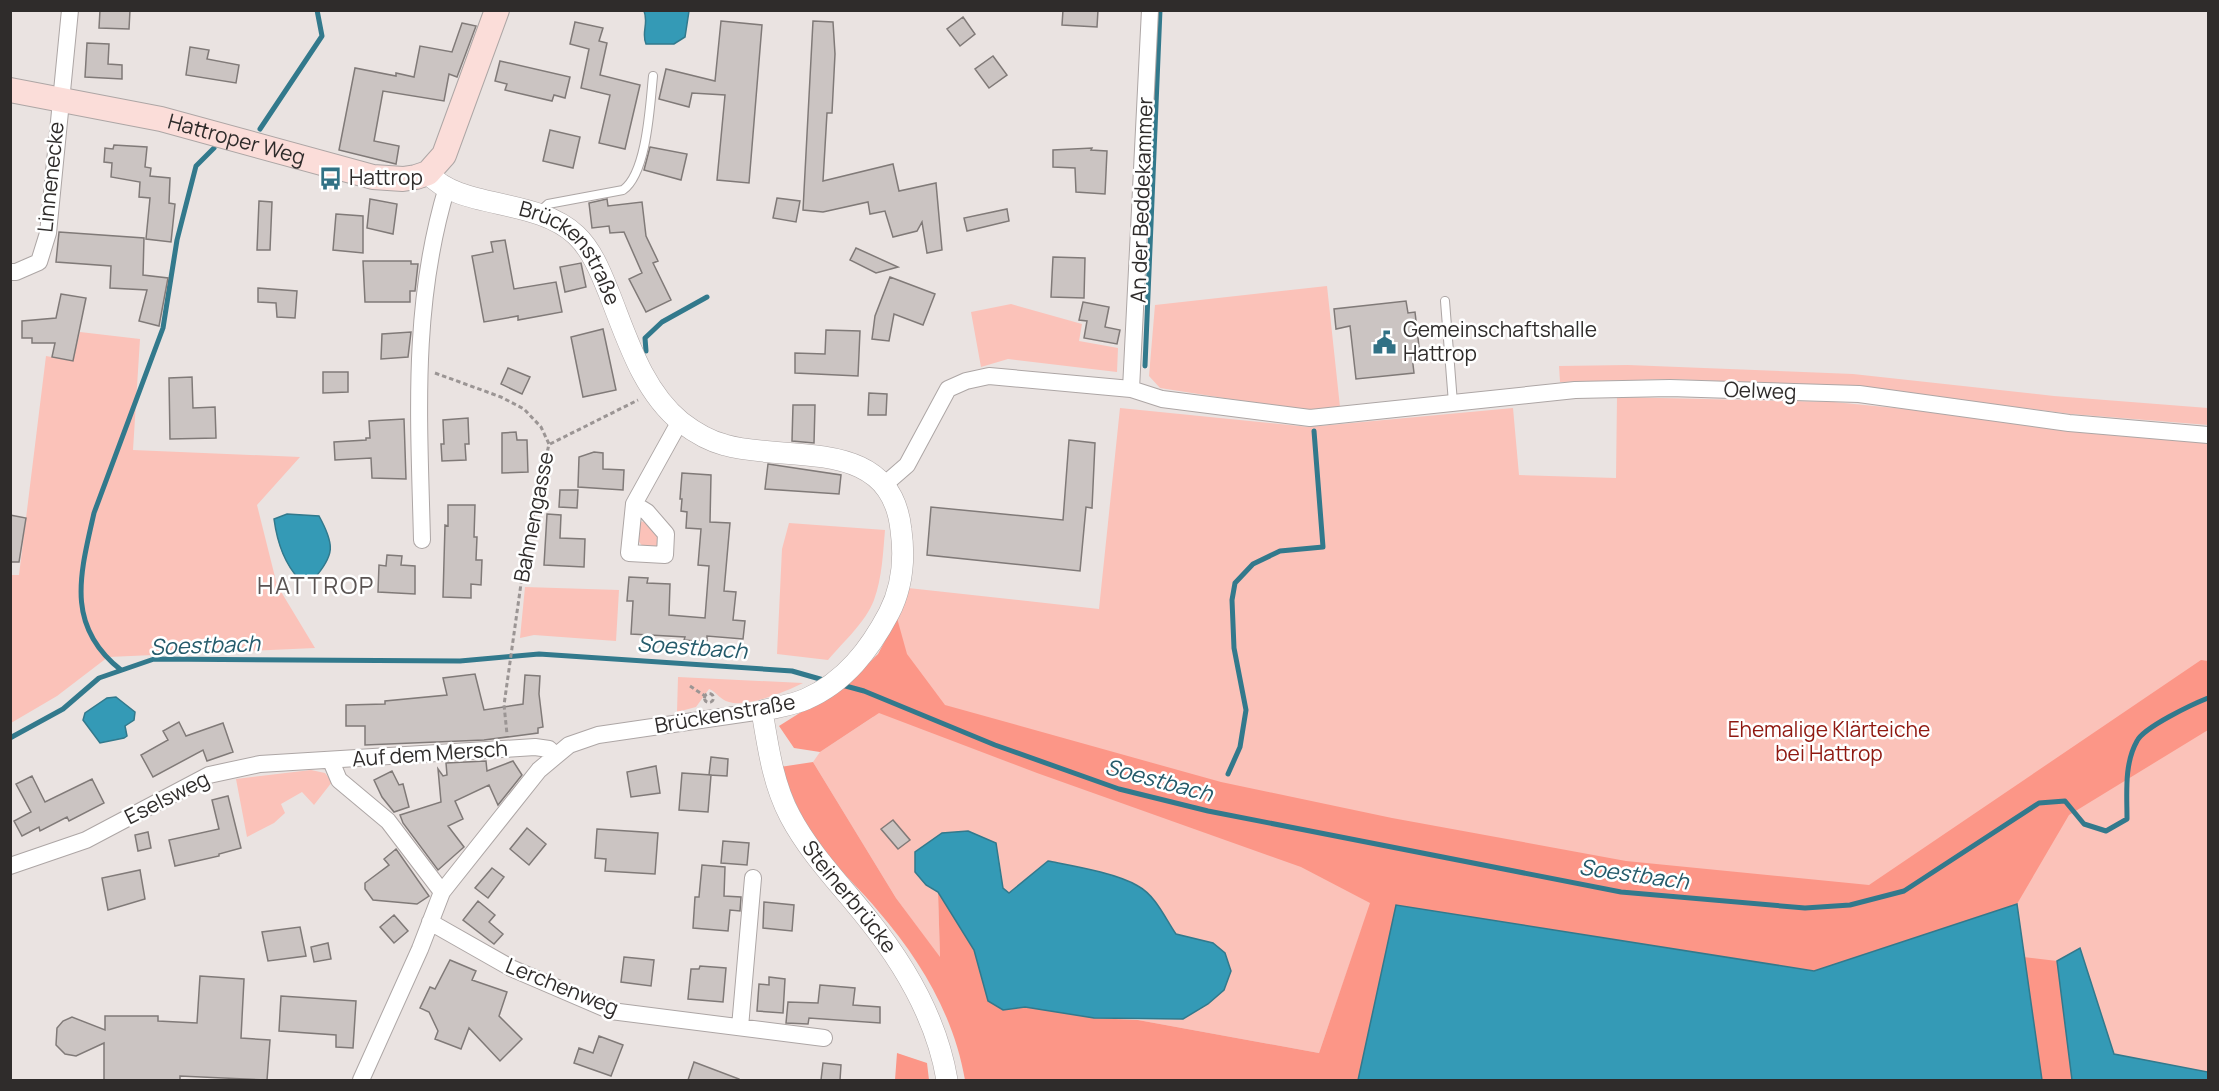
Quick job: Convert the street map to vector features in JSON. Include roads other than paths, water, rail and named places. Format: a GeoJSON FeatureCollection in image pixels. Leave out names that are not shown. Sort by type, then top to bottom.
{"type":"FeatureCollection","features":[{"type":"Feature","properties":{"kind":"main road"},"geometry":{"type":"LineString","coordinates":[[428,173],[438,164],[452,136],[497,10]]}},
{"type":"Feature","properties":{"kind":"main road","name":"Hattroper Weg"},"geometry":{"type":"LineString","coordinates":[[10,90],[161,119],[373,177],[404,179],[428,173]]}},
{"type":"Feature","properties":{"kind":"street"},"geometry":{"type":"LineString","coordinates":[[60,98],[70,10]]}},
{"type":"Feature","properties":{"kind":"street","name":"An der Beddekammer"},"geometry":{"type":"LineString","coordinates":[[1131,389],[1150,10]]}},
{"type":"Feature","properties":{"kind":"street","name":"Linnenecke"},"geometry":{"type":"LineString","coordinates":[[10,272],[16,272],[39,262],[48,233],[60,98]]}},
{"type":"Feature","properties":{"kind":"street","name":"Brückenstraße"},"geometry":{"type":"LineString","coordinates":[[361,1080],[442,892],[539,770],[569,745],[598,735],[762,711],[806,699],[842,677],[869,649],[890,610],[901,583],[904,554],[899,511],[884,485],[859,465],[806,454],[725,445],[700,435],[680,421],[653,393],[633,354],[597,265],[577,236],[556,220],[447,187],[428,173]]}},
{"type":"Feature","properties":{"kind":"street"},"geometry":{"type":"LineString","coordinates":[[422,540],[418,369],[428,260],[447,187]]}},
{"type":"Feature","properties":{"kind":"street"},"geometry":{"type":"LineString","coordinates":[[884,485],[907,465],[948,389],[966,381],[989,376],[1131,389]]}},
{"type":"Feature","properties":{"kind":"street","name":"Oelweg"},"geometry":{"type":"LineString","coordinates":[[1131,389],[1162,399],[1310,418],[1598,389],[1670,388],[1859,394],[2069,423],[2208,435]]}},
{"type":"Feature","properties":{"kind":"street"},"geometry":{"type":"LineString","coordinates":[[634,504],[680,421]]}},
{"type":"Feature","properties":{"kind":"street","name":"Steinerbrücke"},"geometry":{"type":"LineString","coordinates":[[762,711],[770,757],[789,814],[814,853],[893,951],[915,987],[931,1025],[946,1080]]}},
{"type":"Feature","properties":{"kind":"street","name":"Auf dem Mersch"},"geometry":{"type":"LineString","coordinates":[[442,892],[388,821],[339,780],[331,761],[535,747],[549,749],[555,755]]}},
{"type":"Feature","properties":{"kind":"street","name":"Eselsweg"},"geometry":{"type":"LineString","coordinates":[[10,866],[86,840],[209,775],[260,764],[331,761]]}},
{"type":"Feature","properties":{"kind":"street"},"geometry":{"type":"LineString","coordinates":[[740,1027],[753,878]]}},
{"type":"Feature","properties":{"kind":"street","name":"Lerchenweg"},"geometry":{"type":"LineString","coordinates":[[430,922],[511,968],[611,1011],[824,1038]]}},
{"type":"Feature","properties":{"kind":"lane"},"geometry":{"type":"LineString","coordinates":[[538,213],[548,204],[623,190],[628,186],[636,173],[645,135],[653,76]]}},
{"type":"Feature","properties":{"kind":"lane"},"geometry":{"type":"LineString","coordinates":[[1445,301],[1453,403]]}},
{"type":"Feature","properties":{"kind":"water"},"geometry":{"type":"Polygon","coordinates":[[[644,11],[689,11],[685,37],[674,44],[646,44],[644,11]]]}},
{"type":"Feature","properties":{"kind":"water"},"geometry":{"type":"Polygon","coordinates":[[[287,514],[319,516],[328,535],[329,556],[313,580],[299,579],[289,566],[282,551],[274,519],[287,514]]]}},
{"type":"Feature","properties":{"kind":"water"},"geometry":{"type":"Polygon","coordinates":[[[116,697],[135,712],[134,720],[125,726],[127,736],[100,743],[83,720],[85,713],[107,698],[116,697]]]}},
{"type":"Feature","properties":{"kind":"water"},"geometry":{"type":"Polygon","coordinates":[[[968,831],[996,843],[1003,888],[1009,893],[1048,861],[1106,874],[1138,886],[1155,901],[1176,934],[1213,943],[1225,953],[1231,971],[1224,990],[1208,1004],[1183,1019],[1094,1018],[1025,1007],[1003,1010],[988,1001],[974,950],[938,892],[926,885],[915,872],[915,852],[942,833],[968,831]]]}},
{"type":"Feature","properties":{"kind":"water"},"geometry":{"type":"Polygon","coordinates":[[[2017,904],[2042,1080],[1358,1080],[1396,905],[1814,971],[2017,904]]]}},
{"type":"Feature","properties":{"kind":"water"},"geometry":{"type":"Polygon","coordinates":[[[2080,948],[2114,1054],[2208,1072],[2208,1080],[2072,1080],[2057,961],[2080,948]]]}},
{"type":"Feature","properties":{"kind":"waterway"},"geometry":{"type":"LineString","coordinates":[[260,129],[322,36],[317,10]]}},
{"type":"Feature","properties":{"kind":"waterway"},"geometry":{"type":"LineString","coordinates":[[1145,366],[1160,10]]}},
{"type":"Feature","properties":{"kind":"waterway"},"geometry":{"type":"LineString","coordinates":[[121,670],[103,653],[91,636],[84,617],[81,598],[84,558],[94,513],[163,328],[177,240],[196,166],[214,148]]}},
{"type":"Feature","properties":{"kind":"waterway"},"geometry":{"type":"LineString","coordinates":[[646,351],[645,338],[662,322],[707,297]]}},
{"type":"Feature","properties":{"kind":"waterway"},"geometry":{"type":"LineString","coordinates":[[1228,774],[1240,747],[1246,710],[1234,648],[1232,600],[1235,583],[1253,564],[1280,551],[1323,547],[1314,431]]}},
{"type":"Feature","properties":{"kind":"waterway","name":"Soestbach"},"geometry":{"type":"LineString","coordinates":[[10,738],[63,709],[99,678],[154,659],[460,661],[539,654],[792,671],[827,681]]}},
{"type":"Feature","properties":{"kind":"waterway","name":"Soestbach"},"geometry":{"type":"LineString","coordinates":[[842,685],[864,691],[995,745],[1119,789],[1208,811],[1621,892],[1805,908],[1850,905],[1904,891],[2039,803],[2065,801],[2084,824],[2106,831],[2127,819],[2128,769],[2133,750],[2141,735],[2159,723],[2208,698]]}},
{"type":"Feature","properties":{"kind":"place","name":"Hattrop"},"geometry":{"type":"Point","coordinates":[331,178]}},
{"type":"Feature","properties":{"kind":"place","name":"Gemeinschaftshalle Hattrop"},"geometry":{"type":"Point","coordinates":[1385,342]}},
{"type":"Feature","properties":{"kind":"district","name":"HATTROP"},"geometry":{"type":"Point","coordinates":[316,586]}},
{"type":"Feature","properties":{"kind":"park label","name":"Ehemalige Klärteiche bei Hattrop"},"geometry":{"type":"Point","coordinates":[1829,742]}}]}
